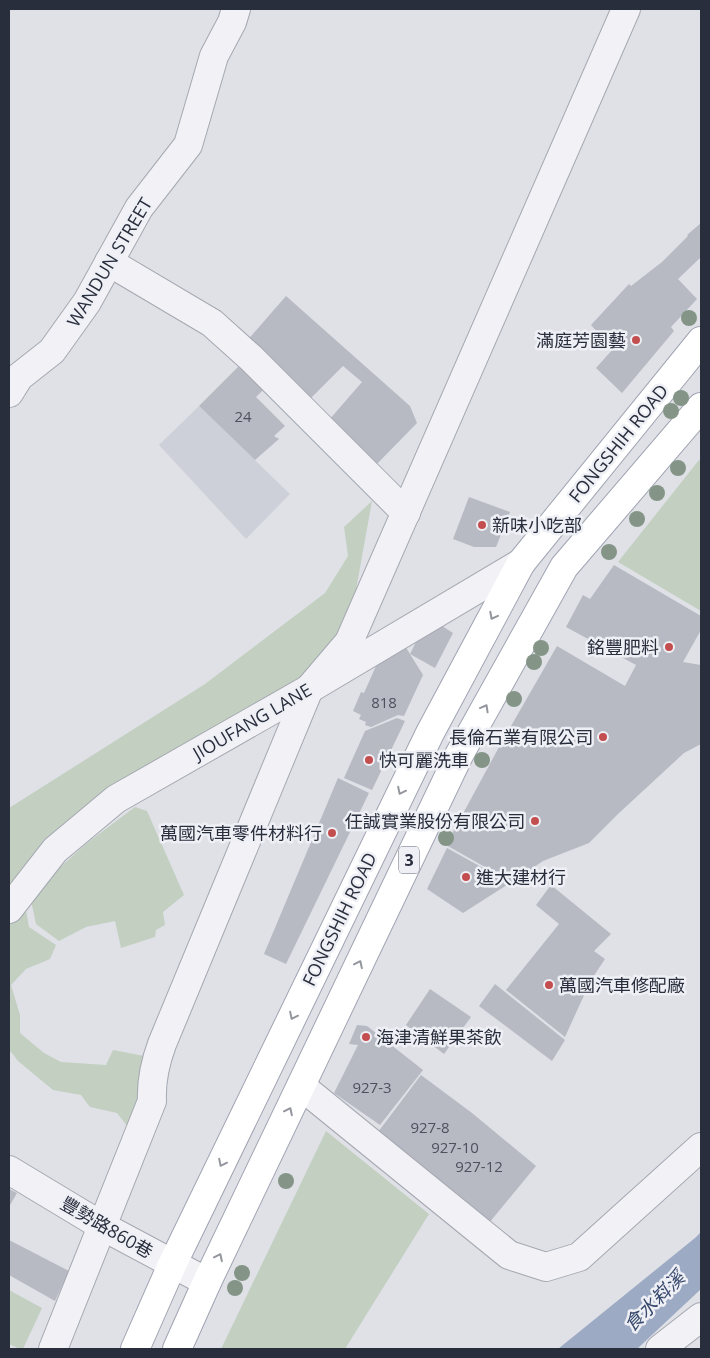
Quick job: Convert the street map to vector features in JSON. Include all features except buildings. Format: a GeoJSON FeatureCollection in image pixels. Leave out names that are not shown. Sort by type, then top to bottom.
{"type":"FeatureCollection","features":[{"type":"Feature","properties":{"kind":"main road","name":"FONGSHIH ROAD"},"geometry":{"type":"LineString","coordinates":[[135,1349],[172,1265],[430,733],[521,563],[701,341]]}},
{"type":"Feature","properties":{"kind":"main road","name":"FONGSHIH ROAD"},"geometry":{"type":"LineString","coordinates":[[177,1349],[207,1282],[459,755],[564,568],[701,407]]}},
{"type":"Feature","properties":{"kind":"street","name":"WANDUN STREET"},"geometry":{"type":"LineString","coordinates":[[9,392],[19,377],[52,351],[87,302],[138,208],[188,145],[214,56],[232,22],[236,9]]}},
{"type":"Feature","properties":{"kind":"street"},"geometry":{"type":"LineString","coordinates":[[53,1349],[152,1101],[152,1075],[162,1044],[308,690],[350,642],[626,9]]}},
{"type":"Feature","properties":{"kind":"street"},"geometry":{"type":"LineString","coordinates":[[110,262],[212,323],[251,358],[406,513]]}},
{"type":"Feature","properties":{"kind":"street","name":"JIOUFANG LANE"},"geometry":{"type":"LineString","coordinates":[[9,909],[55,850],[116,799],[308,690],[521,563]]}},
{"type":"Feature","properties":{"kind":"street"},"geometry":{"type":"LineString","coordinates":[[301,1086],[509,1255],[546,1267],[579,1257],[701,1148]]}},
{"type":"Feature","properties":{"kind":"street","name":"豐勢路860巷"},"geometry":{"type":"LineString","coordinates":[[9,1170],[102,1226],[207,1282]]}},
{"type":"Feature","properties":{"kind":"street"},"geometry":{"type":"LineString","coordinates":[[660,1349],[701,1317]]}},
{"type":"Feature","properties":{"kind":"shaded area"},"geometry":{"type":"Polygon","coordinates":[[[199,406],[290,494],[246,539],[159,445],[199,406]]]}},
{"type":"Feature","properties":{"kind":"green space"},"geometry":{"type":"Polygon","coordinates":[[[699,460],[701,462],[701,611],[618,562],[699,460]]]}},
{"type":"Feature","properties":{"kind":"green space"},"geometry":{"type":"Polygon","coordinates":[[[372,501],[356,590],[360,598],[343,639],[301,686],[238,720],[15,890],[9,882],[9,808],[205,684],[325,593],[348,556],[344,527],[372,501]]]}},
{"type":"Feature","properties":{"kind":"green space"},"geometry":{"type":"Polygon","coordinates":[[[135,807],[147,811],[184,895],[163,912],[165,925],[156,930],[155,937],[121,948],[115,921],[86,927],[59,941],[36,924],[31,900],[47,879],[87,843],[135,807]]]}},
{"type":"Feature","properties":{"kind":"green space"},"geometry":{"type":"Polygon","coordinates":[[[25,904],[29,927],[56,945],[50,959],[26,969],[11,985],[20,1015],[20,1033],[44,1053],[61,1062],[106,1065],[113,1050],[144,1056],[143,1100],[131,1131],[117,1113],[90,1107],[81,1095],[53,1090],[18,1061],[9,1051],[9,924],[25,904]]]}},
{"type":"Feature","properties":{"kind":"green space"},"geometry":{"type":"Polygon","coordinates":[[[326,1131],[429,1214],[345,1349],[221,1349],[326,1131]]]}},
{"type":"Feature","properties":{"kind":"green space"},"geometry":{"type":"Polygon","coordinates":[[[9,1290],[42,1308],[23,1349],[9,1344],[9,1290]]]}},
{"type":"Feature","properties":{"kind":"water","name":"食水嵙溪"},"geometry":{"type":"Polygon","coordinates":[[[701,1232],[701,1289],[637,1349],[558,1349],[695,1238],[701,1232]]]}},
{"type":"Feature","properties":{"kind":"place","name":"滿庭芳園藝"},"geometry":{"type":"Point","coordinates":[636,340]}},
{"type":"Feature","properties":{"kind":"place","name":"新味小吃部"},"geometry":{"type":"Point","coordinates":[482,525]}},
{"type":"Feature","properties":{"kind":"place","name":"銘豐肥料"},"geometry":{"type":"Point","coordinates":[669,647]}},
{"type":"Feature","properties":{"kind":"place","name":"長倫石業有限公司"},"geometry":{"type":"Point","coordinates":[603,737]}},
{"type":"Feature","properties":{"kind":"place","name":"快可麗洗車"},"geometry":{"type":"Point","coordinates":[369,760]}},
{"type":"Feature","properties":{"kind":"place","name":"任誠實業股份有限公司"},"geometry":{"type":"Point","coordinates":[535,821]}},
{"type":"Feature","properties":{"kind":"place","name":"萬國汽車零件材料行"},"geometry":{"type":"Point","coordinates":[332,833]}},
{"type":"Feature","properties":{"kind":"place","name":"進大建材行"},"geometry":{"type":"Point","coordinates":[466,877]}},
{"type":"Feature","properties":{"kind":"place","name":"萬國汽車修配廠"},"geometry":{"type":"Point","coordinates":[549,985]}},
{"type":"Feature","properties":{"kind":"place","name":"海津清鮮果茶飲"},"geometry":{"type":"Point","coordinates":[366,1037]}}]}
